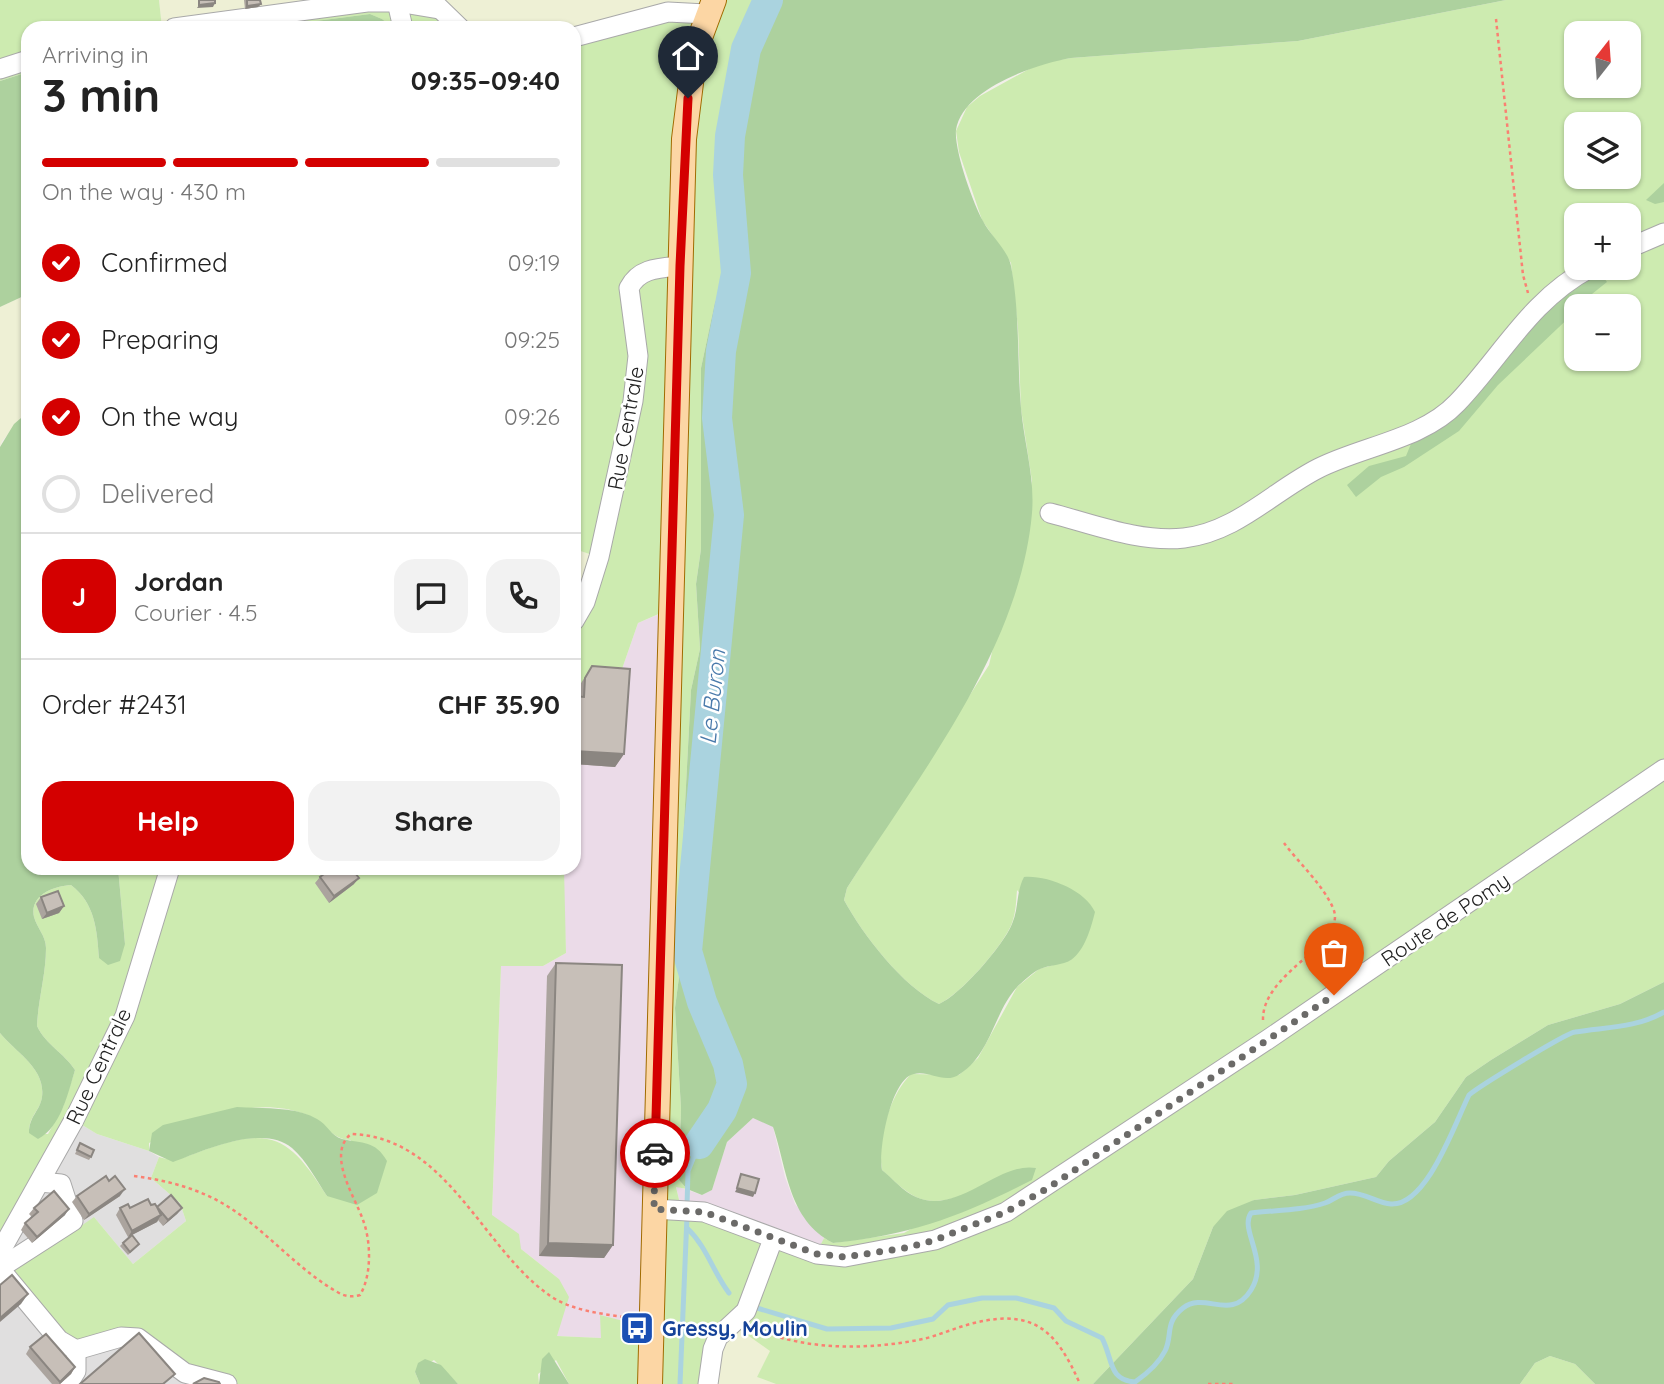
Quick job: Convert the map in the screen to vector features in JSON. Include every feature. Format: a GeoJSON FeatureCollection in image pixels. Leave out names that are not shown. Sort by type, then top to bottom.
{"type":"FeatureCollection","features":[{"type":"Feature","properties":{"kind":"main road"},"geometry":{"type":"LineString","coordinates":[[650,1384],[651,1321],[664,1208],[680,266],[688,98],[695,51],[710,7]]}},
{"type":"Feature","properties":{"kind":"street"},"geometry":{"type":"LineString","coordinates":[[390,1],[400,21]]}},
{"type":"Feature","properties":{"kind":"street"},"geometry":{"type":"LineString","coordinates":[[230,21],[390,1],[435,5],[452,21]]}},
{"type":"Feature","properties":{"kind":"street"},"geometry":{"type":"LineString","coordinates":[[581,35],[667,12],[710,7]]}},
{"type":"Feature","properties":{"kind":"street"},"geometry":{"type":"LineString","coordinates":[[0,69],[21,62]]}},
{"type":"Feature","properties":{"kind":"street"},"geometry":{"type":"LineString","coordinates":[[1641,243],[1664,233]]}},
{"type":"Feature","properties":{"kind":"street","name":"Rue Centrale"},"geometry":{"type":"LineString","coordinates":[[581,609],[599,558],[633,401],[638,356],[629,288],[633,280],[648,270],[680,266]]}},
{"type":"Feature","properties":{"kind":"street"},"geometry":{"type":"LineString","coordinates":[[1050,513],[1136,535],[1167,539],[1219,530],[1321,466],[1427,425],[1447,412],[1537,307],[1574,280]]}},
{"type":"Feature","properties":{"kind":"street","name":"Route de Pomy"},"geometry":{"type":"LineString","coordinates":[[664,1208],[704,1212],[817,1254],[845,1257],[905,1248],[973,1226],[1006,1212],[1048,1188],[1664,769]]}},
{"type":"Feature","properties":{"kind":"street","name":"Rue Centrale"},"geometry":{"type":"LineString","coordinates":[[0,1252],[40,1182],[125,1016],[168,875]]}},
{"type":"Feature","properties":{"kind":"street"},"geometry":{"type":"LineString","coordinates":[[40,1182],[61,1184],[73,1220],[0,1269],[59,1340],[76,1350],[121,1338],[138,1338],[182,1379],[227,1384]]}},
{"type":"Feature","properties":{"kind":"street"},"geometry":{"type":"LineString","coordinates":[[708,1384],[713,1349],[718,1337],[746,1309],[773,1239]]}},
{"type":"Feature","properties":{"kind":"street"},"geometry":{"type":"LineString","coordinates":[[68,1384],[76,1371],[76,1350]]}},
{"type":"Feature","properties":{"kind":"path"},"geometry":{"type":"LineString","coordinates":[[1496,19],[1523,275],[1537,307]]}},
{"type":"Feature","properties":{"kind":"path"},"geometry":{"type":"LineString","coordinates":[[1267,1040],[1263,1008],[1269,992],[1328,936],[1335,922],[1330,902],[1284,843]]}},
{"type":"Feature","properties":{"kind":"path"},"geometry":{"type":"LineString","coordinates":[[134,1176],[173,1183],[221,1202],[332,1288],[352,1297],[360,1295],[364,1288],[368,1251],[366,1230],[348,1186],[342,1151],[344,1140],[351,1134],[384,1139],[425,1162],[453,1189],[511,1258],[549,1296],[595,1312],[651,1321]]}},
{"type":"Feature","properties":{"kind":"path"},"geometry":{"type":"LineString","coordinates":[[746,1309],[757,1329],[790,1340],[857,1346],[926,1338],[997,1318],[1017,1321],[1034,1325],[1058,1341],[1080,1384]]}},
{"type":"Feature","properties":{"kind":"path"},"geometry":{"type":"LineString","coordinates":[[1208,1384],[1234,1384]]}},
{"type":"Feature","properties":{"kind":"shaded area"},"geometry":{"type":"Polygon","coordinates":[[[671,609],[651,1328],[601,1316],[601,1338],[557,1336],[559,1279],[521,1249],[492,1216],[501,966],[543,966],[566,953],[564,875],[581,875],[581,682],[583,679],[622,669],[638,623],[671,609]]]}},
{"type":"Feature","properties":{"kind":"shaded area"},"geometry":{"type":"Polygon","coordinates":[[[754,1117],[773,1127],[785,1177],[795,1204],[824,1238],[817,1254],[681,1209],[676,1186],[702,1195],[712,1190],[727,1142],[754,1117]]]}},
{"type":"Feature","properties":{"kind":"shaded area"},"geometry":{"type":"Polygon","coordinates":[[[74,1120],[97,1134],[149,1151],[159,1157],[151,1178],[180,1203],[186,1221],[133,1264],[94,1217],[110,1340],[227,1384],[0,1384],[0,1252],[74,1120]]]}},
{"type":"Feature","properties":{"kind":"green space"},"geometry":{"type":"Polygon","coordinates":[[[0,0],[159,0],[161,21],[21,21],[21,74],[0,81],[0,0]]]}},
{"type":"Feature","properties":{"kind":"green space"},"geometry":{"type":"Polygon","coordinates":[[[159,0],[714,0],[706,14],[581,27],[581,21],[449,19],[161,21],[159,0]]]}},
{"type":"Feature","properties":{"kind":"green space"},"geometry":{"type":"Polygon","coordinates":[[[714,0],[768,0],[746,49],[736,273],[715,302],[701,368],[701,549],[696,584],[700,649],[691,690],[680,900],[684,938],[675,1008],[681,1108],[679,1180],[687,1189],[676,1187],[681,1208],[816,1254],[824,1238],[833,1243],[904,1233],[1009,1173],[964,1195],[939,1201],[916,1197],[903,1188],[882,1170],[881,1158],[886,1119],[896,1094],[911,1074],[959,1075],[978,1058],[1017,987],[1039,969],[1071,960],[1017,890],[1013,919],[1000,944],[958,991],[939,1004],[912,986],[885,959],[844,900],[847,888],[989,665],[1032,481],[1021,409],[1018,328],[1011,263],[982,220],[959,152],[956,131],[967,107],[980,96],[1040,63],[1071,58],[1298,41],[1506,0],[1664,0],[1664,982],[1620,1004],[1548,1025],[1491,1060],[1466,1077],[1435,1122],[1389,1161],[1376,1177],[1295,1195],[1254,1200],[1213,1227],[1193,1279],[1093,1384],[776,1384],[757,1377],[770,1351],[729,1322],[713,1325],[700,1384],[569,1384],[556,1360],[538,1374],[539,1384],[458,1384],[434,1360],[415,1372],[420,1384],[227,1384],[146,1342],[76,1350],[0,1269],[73,1221],[81,1226],[94,1217],[133,1264],[186,1221],[180,1203],[151,1178],[159,1157],[177,1159],[228,1142],[263,1138],[290,1149],[314,1176],[327,1196],[351,1140],[338,1137],[305,1114],[264,1107],[206,1119],[149,1143],[149,1151],[97,1134],[74,1120],[0,1252],[0,1033],[28,1061],[42,1087],[41,1102],[31,1122],[29,1133],[48,1134],[63,1107],[75,1070],[37,1026],[46,948],[33,909],[44,893],[71,885],[79,892],[93,918],[99,958],[125,944],[119,875],[564,875],[566,953],[543,966],[501,966],[492,1215],[519,1234],[521,1249],[559,1279],[569,1297],[557,1336],[601,1338],[600,1315],[651,1328],[670,609],[638,623],[622,669],[581,704],[581,603],[599,557],[581,551],[581,35],[714,0]]]}},
{"type":"Feature","properties":{"kind":"green space"},"geometry":{"type":"Polygon","coordinates":[[[768,0],[1506,0],[1298,41],[1056,61],[1003,81],[972,102],[961,115],[956,139],[965,176],[983,221],[1011,266],[1017,319],[1021,408],[1032,486],[1032,513],[1024,564],[1008,614],[987,662],[934,756],[847,888],[844,900],[885,959],[912,986],[939,1004],[969,981],[1000,945],[1014,918],[1024,877],[1054,881],[1083,897],[1095,912],[1087,938],[1076,956],[1068,962],[1037,970],[1019,985],[971,1065],[954,1077],[943,1078],[920,1073],[906,1078],[893,1101],[884,1132],[882,1170],[916,1197],[932,1201],[947,1200],[1022,1168],[1036,1168],[1032,1180],[936,1222],[888,1235],[833,1243],[818,1233],[798,1207],[786,1176],[773,1127],[753,1118],[727,1142],[712,1190],[702,1195],[687,1189],[679,1180],[681,1108],[675,1008],[684,938],[680,900],[691,690],[700,649],[696,584],[701,549],[701,368],[715,302],[736,273],[728,175],[730,136],[746,49],[768,0]]]}},
{"type":"Feature","properties":{"kind":"green space"},"geometry":{"type":"Polygon","coordinates":[[[406,3],[445,21],[384,21],[370,14],[316,21],[239,21],[406,3]]]}},
{"type":"Feature","properties":{"kind":"green space"},"geometry":{"type":"Polygon","coordinates":[[[370,14],[384,21],[316,21],[370,14]]]}},
{"type":"Feature","properties":{"kind":"green space"},"geometry":{"type":"Polygon","coordinates":[[[21,74],[21,297],[0,307],[0,81],[21,74]]]}},
{"type":"Feature","properties":{"kind":"green space"},"geometry":{"type":"Polygon","coordinates":[[[1664,183],[1664,202],[1655,204],[1646,200],[1664,183]]]}},
{"type":"Feature","properties":{"kind":"green space"},"geometry":{"type":"Polygon","coordinates":[[[1583,280],[1607,282],[1592,294],[1566,294],[1583,280]]]}},
{"type":"Feature","properties":{"kind":"green space"},"geometry":{"type":"Polygon","coordinates":[[[1564,295],[1564,322],[1498,385],[1459,431],[1404,467],[1381,477],[1356,497],[1347,485],[1369,466],[1406,456],[1417,429],[1497,351],[1564,295]]]}},
{"type":"Feature","properties":{"kind":"green space"},"geometry":{"type":"Polygon","coordinates":[[[21,297],[21,420],[0,447],[0,307],[21,297]]]}},
{"type":"Feature","properties":{"kind":"green space"},"geometry":{"type":"Polygon","coordinates":[[[21,418],[21,875],[119,875],[125,944],[120,961],[108,965],[99,958],[96,927],[90,909],[71,885],[44,893],[35,903],[34,917],[46,948],[37,1026],[75,1070],[58,1118],[46,1134],[38,1139],[29,1133],[42,1097],[39,1077],[28,1061],[0,1033],[0,447],[14,424],[21,418]]]}},
{"type":"Feature","properties":{"kind":"green space"},"geometry":{"type":"Polygon","coordinates":[[[581,551],[599,557],[581,603],[581,551]]]}},
{"type":"Feature","properties":{"kind":"green space"},"geometry":{"type":"Polygon","coordinates":[[[1664,982],[1664,1384],[1595,1384],[1575,1364],[1550,1356],[1535,1363],[1520,1384],[1093,1384],[1193,1279],[1213,1227],[1227,1211],[1254,1200],[1295,1195],[1376,1177],[1389,1161],[1435,1122],[1466,1077],[1491,1060],[1548,1025],[1620,1004],[1664,982]]]}},
{"type":"Feature","properties":{"kind":"green space"},"geometry":{"type":"Polygon","coordinates":[[[237,1107],[299,1112],[320,1121],[342,1139],[368,1144],[378,1149],[387,1161],[377,1193],[357,1205],[327,1196],[307,1165],[292,1148],[280,1141],[265,1138],[216,1146],[173,1162],[149,1151],[152,1133],[163,1125],[237,1107]]]}},
{"type":"Feature","properties":{"kind":"green space"},"geometry":{"type":"Polygon","coordinates":[[[730,1322],[771,1351],[757,1377],[776,1384],[700,1384],[713,1325],[730,1322]]]}},
{"type":"Feature","properties":{"kind":"green space"},"geometry":{"type":"Polygon","coordinates":[[[549,1352],[569,1384],[539,1384],[542,1359],[549,1352]]]}},
{"type":"Feature","properties":{"kind":"green space"},"geometry":{"type":"Polygon","coordinates":[[[1550,1356],[1575,1364],[1595,1384],[1520,1384],[1535,1363],[1550,1356]]]}},
{"type":"Feature","properties":{"kind":"green space"},"geometry":{"type":"Polygon","coordinates":[[[425,1359],[441,1365],[458,1384],[420,1384],[415,1372],[418,1363],[425,1359]]]}},
{"type":"Feature","properties":{"kind":"building"},"geometry":{"type":"Polygon","coordinates":[[[199,0],[215,0],[215,3],[199,5],[199,0]]]}},
{"type":"Feature","properties":{"kind":"building"},"geometry":{"type":"Polygon","coordinates":[[[247,0],[260,0],[261,4],[247,6],[247,0]]]}},
{"type":"Feature","properties":{"kind":"building"},"geometry":{"type":"Polygon","coordinates":[[[592,666],[630,669],[624,754],[581,751],[581,697],[584,697],[585,678],[592,666]]]}},
{"type":"Feature","properties":{"kind":"building"},"geometry":{"type":"Polygon","coordinates":[[[357,875],[359,878],[334,896],[320,877],[357,875]]]}},
{"type":"Feature","properties":{"kind":"building"},"geometry":{"type":"Polygon","coordinates":[[[58,891],[64,906],[47,913],[41,897],[58,891]]]}},
{"type":"Feature","properties":{"kind":"building"},"geometry":{"type":"Polygon","coordinates":[[[556,963],[622,965],[613,1245],[548,1243],[556,963]]]}},
{"type":"Feature","properties":{"kind":"building"},"geometry":{"type":"Polygon","coordinates":[[[80,1143],[94,1150],[91,1157],[77,1150],[80,1143]]]}},
{"type":"Feature","properties":{"kind":"building"},"geometry":{"type":"Polygon","coordinates":[[[741,1174],[759,1179],[755,1193],[737,1188],[741,1174]]]}},
{"type":"Feature","properties":{"kind":"building"},"geometry":{"type":"Polygon","coordinates":[[[106,1176],[109,1181],[115,1176],[125,1189],[89,1214],[77,1196],[106,1176]]]}},
{"type":"Feature","properties":{"kind":"building"},"geometry":{"type":"Polygon","coordinates":[[[54,1191],[69,1209],[37,1237],[25,1223],[38,1212],[34,1208],[54,1191]]]}},
{"type":"Feature","properties":{"kind":"building"},"geometry":{"type":"Polygon","coordinates":[[[171,1195],[182,1208],[168,1220],[157,1207],[171,1195]]]}},
{"type":"Feature","properties":{"kind":"building"},"geometry":{"type":"Polygon","coordinates":[[[148,1199],[151,1205],[155,1204],[161,1215],[132,1231],[120,1208],[128,1204],[130,1208],[148,1199]]]}},
{"type":"Feature","properties":{"kind":"building"},"geometry":{"type":"Polygon","coordinates":[[[132,1235],[139,1244],[130,1252],[123,1243],[132,1235]]]}},
{"type":"Feature","properties":{"kind":"building"},"geometry":{"type":"Polygon","coordinates":[[[12,1275],[28,1294],[0,1318],[0,1285],[12,1275]]]}},
{"type":"Feature","properties":{"kind":"building"},"geometry":{"type":"Polygon","coordinates":[[[139,1333],[175,1374],[163,1384],[80,1384],[139,1333]]]}},
{"type":"Feature","properties":{"kind":"building"},"geometry":{"type":"Polygon","coordinates":[[[46,1334],[75,1367],[60,1382],[30,1347],[46,1334]]]}},
{"type":"Feature","properties":{"kind":"building"},"geometry":{"type":"Polygon","coordinates":[[[204,1378],[219,1382],[220,1384],[193,1384],[204,1378]]]}},
{"type":"Feature","properties":{"kind":"waterway","name":"Le Buron"},"geometry":{"type":"LineString","coordinates":[[699,1144],[722,1110],[732,1084],[728,1064],[702,1002],[687,951],[729,515],[717,418],[721,351],[736,273],[728,175],[730,136],[746,49],[768,0]]}},
{"type":"Feature","properties":{"kind":"waterway"},"geometry":{"type":"LineString","coordinates":[[757,1308],[827,1329],[891,1328],[933,1319],[948,1305],[982,1298],[1016,1298],[1054,1308],[1066,1321],[1102,1338],[1116,1373],[1135,1382],[1152,1368],[1162,1355],[1173,1319],[1183,1308],[1200,1303],[1235,1304],[1251,1290],[1257,1268],[1248,1220],[1251,1213],[1307,1208],[1346,1193],[1391,1204],[1404,1201],[1428,1178],[1469,1095],[1522,1061],[1575,1032],[1632,1024],[1664,1012]]}},
{"type":"Feature","properties":{"kind":"waterway","name":"Le Buron"},"geometry":{"type":"LineString","coordinates":[[687,1206],[688,1171],[699,1144]]}},
{"type":"Feature","properties":{"kind":"waterway","name":"Le Buron"},"geometry":{"type":"LineString","coordinates":[[680,1384],[687,1216]]}},
{"type":"Feature","properties":{"kind":"waterway"},"geometry":{"type":"LineString","coordinates":[[687,1228],[700,1243],[729,1293]]}},
{"type":"Feature","properties":{"kind":"way so far"},"geometry":{"type":"LineString","coordinates":[[655,1153],[654,1209],[673,1208],[704,1212],[817,1254],[845,1257],[905,1248],[935,1240],[1006,1212],[1048,1188],[1334,995]]}},
{"type":"Feature","properties":{"kind":"place","name":"Gressy, Moulin"},"geometry":{"type":"Point","coordinates":[637,1328]}},
{"type":"Feature","properties":{"kind":"route"},"geometry":{"type":"LineString","coordinates":[[655,1153],[680,266],[688,98]]}}]}
